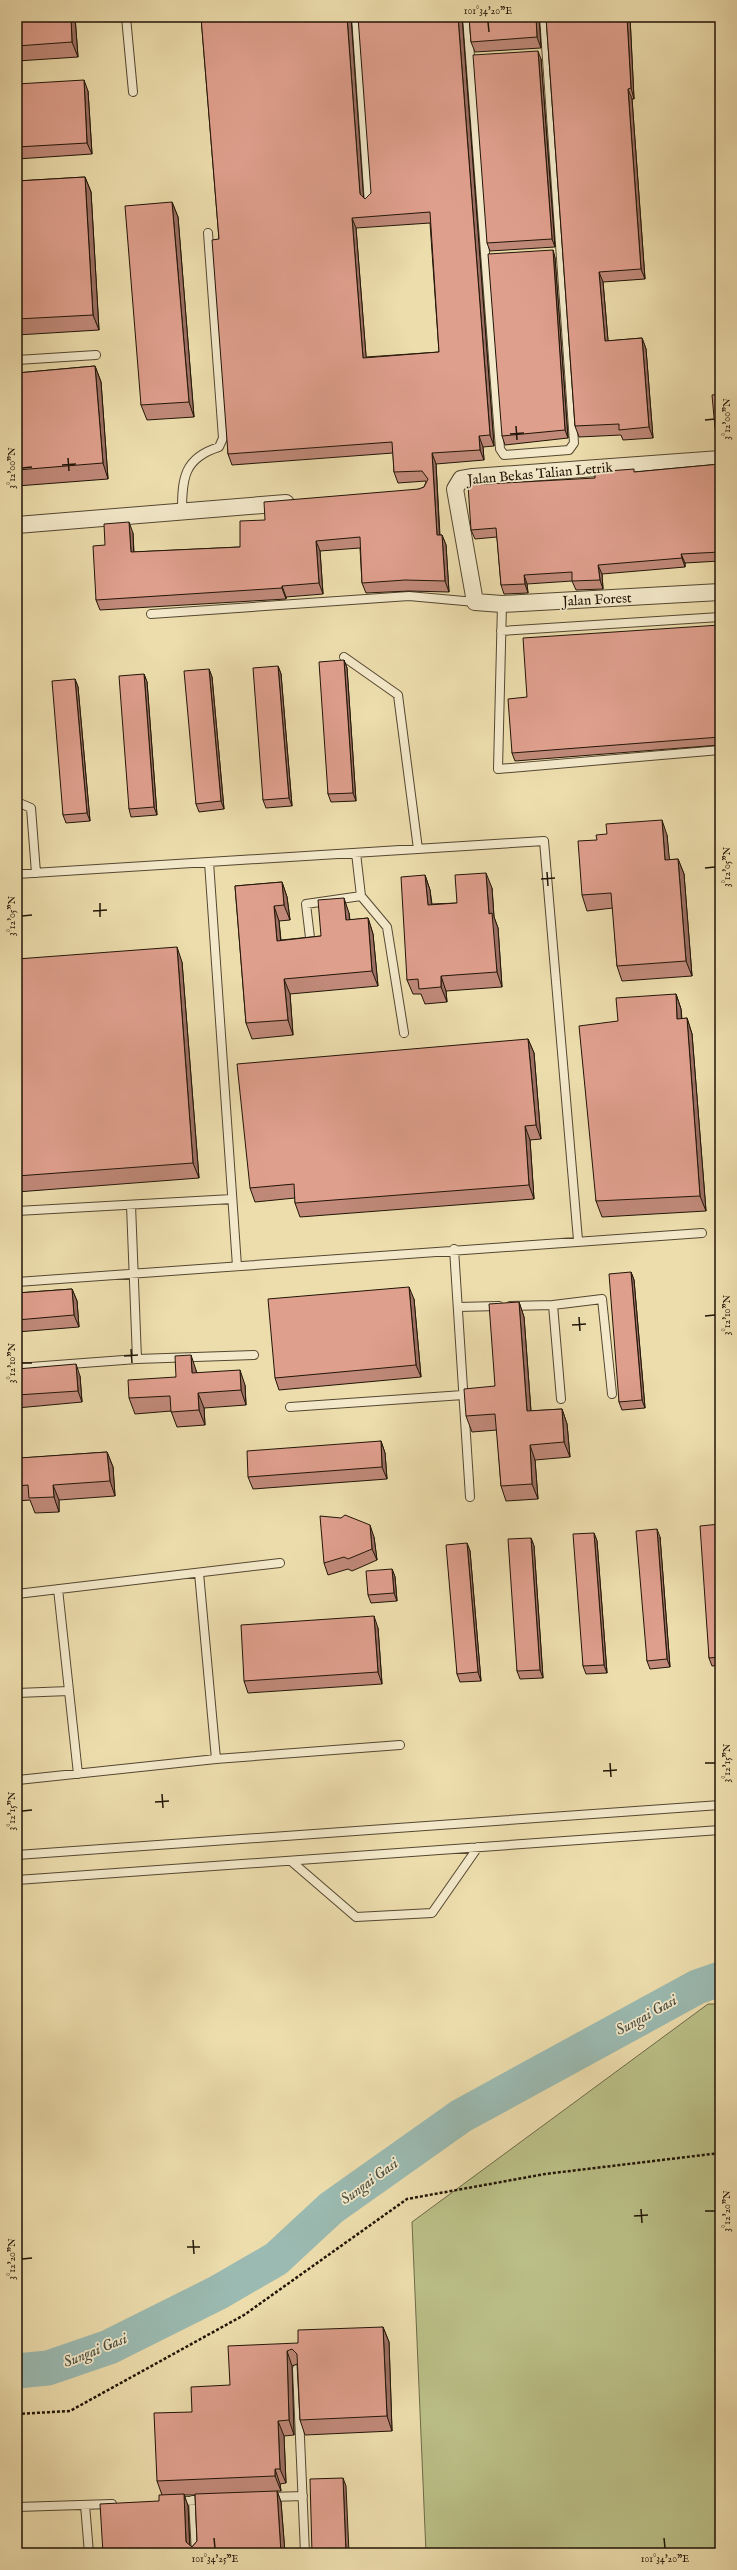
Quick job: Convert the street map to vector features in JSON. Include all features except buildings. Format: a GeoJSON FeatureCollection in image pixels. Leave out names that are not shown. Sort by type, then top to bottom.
{"type":"FeatureCollection","features":[{"type":"Feature","properties":{"kind":"street","name":"Jalan Bekas Talian Letrik"},"geometry":{"type":"LineString","coordinates":[[475,602],[455,489],[461,479],[720,460]]}},
{"type":"Feature","properties":{"kind":"street"},"geometry":{"type":"LineString","coordinates":[[17,525],[298,502]]}},
{"type":"Feature","properties":{"kind":"street","name":"Jalan Forest"},"geometry":{"type":"LineString","coordinates":[[475,602],[502,604],[720,592]]}},
{"type":"Feature","properties":{"kind":"lane"},"geometry":{"type":"LineString","coordinates":[[126,17],[133,92]]}},
{"type":"Feature","properties":{"kind":"lane"},"geometry":{"type":"LineString","coordinates":[[356,17],[369,204]]}},
{"type":"Feature","properties":{"kind":"lane"},"geometry":{"type":"LineString","coordinates":[[467,17],[474,58],[490,257],[500,449],[504,455],[569,450],[574,443],[556,252],[542,53],[544,17]]}},
{"type":"Feature","properties":{"kind":"lane"},"geometry":{"type":"LineString","coordinates":[[182,511],[182,484],[186,473],[192,463],[205,452],[219,447],[223,438],[208,233]]}},
{"type":"Feature","properties":{"kind":"lane"},"geometry":{"type":"LineString","coordinates":[[17,360],[96,355]]}},
{"type":"Feature","properties":{"kind":"lane"},"geometry":{"type":"LineString","coordinates":[[151,614],[409,596],[475,602]]}},
{"type":"Feature","properties":{"kind":"lane"},"geometry":{"type":"LineString","coordinates":[[502,604],[498,768],[720,750]]}},
{"type":"Feature","properties":{"kind":"lane"},"geometry":{"type":"LineString","coordinates":[[502,631],[720,617]]}},
{"type":"Feature","properties":{"kind":"lane"},"geometry":{"type":"LineString","coordinates":[[344,657],[398,695],[418,849]]}},
{"type":"Feature","properties":{"kind":"lane"},"geometry":{"type":"LineString","coordinates":[[17,802],[31,808],[36,873]]}},
{"type":"Feature","properties":{"kind":"lane"},"geometry":{"type":"LineString","coordinates":[[17,874],[544,841],[578,1240]]}},
{"type":"Feature","properties":{"kind":"lane"},"geometry":{"type":"LineString","coordinates":[[356,853],[361,896],[387,927],[404,1033]]}},
{"type":"Feature","properties":{"kind":"lane"},"geometry":{"type":"LineString","coordinates":[[209,862],[237,1266]]}},
{"type":"Feature","properties":{"kind":"lane"},"geometry":{"type":"LineString","coordinates":[[311,946],[306,904],[361,896]]}},
{"type":"Feature","properties":{"kind":"lane"},"geometry":{"type":"LineString","coordinates":[[17,1211],[232,1199]]}},
{"type":"Feature","properties":{"kind":"lane"},"geometry":{"type":"LineString","coordinates":[[131,1205],[137,1359]]}},
{"type":"Feature","properties":{"kind":"lane"},"geometry":{"type":"LineString","coordinates":[[17,1282],[578,1240],[702,1233]]}},
{"type":"Feature","properties":{"kind":"lane"},"geometry":{"type":"LineString","coordinates":[[454,1249],[470,1497]]}},
{"type":"Feature","properties":{"kind":"lane"},"geometry":{"type":"LineString","coordinates":[[458,1307],[552,1305],[602,1299],[612,1394]]}},
{"type":"Feature","properties":{"kind":"lane"},"geometry":{"type":"LineString","coordinates":[[552,1305],[561,1399]]}},
{"type":"Feature","properties":{"kind":"lane"},"geometry":{"type":"LineString","coordinates":[[17,1368],[137,1359],[254,1355]]}},
{"type":"Feature","properties":{"kind":"lane"},"geometry":{"type":"LineString","coordinates":[[290,1407],[463,1395]]}},
{"type":"Feature","properties":{"kind":"lane"},"geometry":{"type":"LineString","coordinates":[[17,1594],[280,1563]]}},
{"type":"Feature","properties":{"kind":"lane"},"geometry":{"type":"LineString","coordinates":[[199,1573],[216,1759]]}},
{"type":"Feature","properties":{"kind":"lane"},"geometry":{"type":"LineString","coordinates":[[58,1589],[78,1774]]}},
{"type":"Feature","properties":{"kind":"lane"},"geometry":{"type":"LineString","coordinates":[[17,1693],[69,1691]]}},
{"type":"Feature","properties":{"kind":"lane"},"geometry":{"type":"LineString","coordinates":[[18,1780],[216,1759],[400,1745]]}},
{"type":"Feature","properties":{"kind":"lane"},"geometry":{"type":"LineString","coordinates":[[17,1855],[720,1805]]}},
{"type":"Feature","properties":{"kind":"lane"},"geometry":{"type":"LineString","coordinates":[[17,1880],[720,1830]]}},
{"type":"Feature","properties":{"kind":"lane"},"geometry":{"type":"LineString","coordinates":[[291,1861],[356,1917],[432,1913],[478,1847]]}},
{"type":"Feature","properties":{"kind":"lane"},"geometry":{"type":"LineString","coordinates":[[297,2369],[305,2553]]}},
{"type":"Feature","properties":{"kind":"lane"},"geometry":{"type":"LineString","coordinates":[[264,2498],[303,2496]]}},
{"type":"Feature","properties":{"kind":"lane"},"geometry":{"type":"LineString","coordinates":[[170,2501],[217,2499]]}},
{"type":"Feature","properties":{"kind":"lane"},"geometry":{"type":"LineString","coordinates":[[193,2500],[196,2553]]}},
{"type":"Feature","properties":{"kind":"lane"},"geometry":{"type":"LineString","coordinates":[[17,2508],[124,2503]]}},
{"type":"Feature","properties":{"kind":"lane"},"geometry":{"type":"LineString","coordinates":[[86,2505],[89,2553]]}},
{"type":"Feature","properties":{"kind":"path"},"geometry":{"type":"LineString","coordinates":[[17,2414],[70,2410],[244,2316],[407,2199],[545,2174],[720,2153]]}},
{"type":"Feature","properties":{"kind":"green space"},"geometry":{"type":"Polygon","coordinates":[[[708,2004],[720,2004],[720,2553],[426,2553],[412,2222],[708,2004]]]}},
{"type":"Feature","properties":{"kind":"waterway","name":"Sungai Gasi"},"geometry":{"type":"LineString","coordinates":[[17,2371],[48,2368],[109,2347],[219,2292],[276,2259],[331,2208],[461,2116],[697,1987],[720,1979]]}}]}
